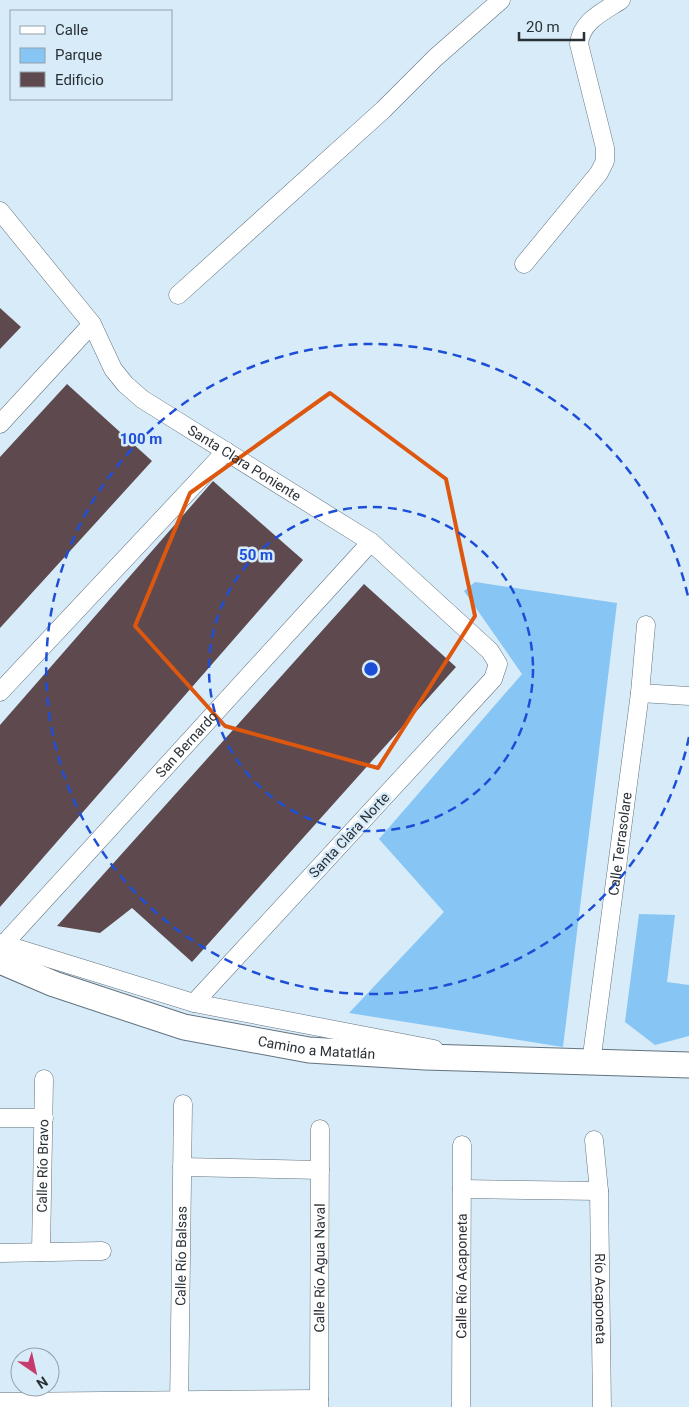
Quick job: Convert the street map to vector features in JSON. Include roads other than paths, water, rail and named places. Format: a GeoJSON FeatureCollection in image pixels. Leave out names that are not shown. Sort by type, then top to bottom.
{"type":"FeatureCollection","features":[{"type":"Feature","properties":{"kind":"street"},"geometry":{"type":"LineString","coordinates":[[178,295],[383,110],[435,58],[501,0]]}},
{"type":"Feature","properties":{"kind":"street"},"geometry":{"type":"LineString","coordinates":[[524,264],[599,173],[604,161],[605,148],[579,44],[580,32],[588,23],[621,0]]}},
{"type":"Feature","properties":{"kind":"street","name":"Santa Clara Poniente"},"geometry":{"type":"LineString","coordinates":[[0,211],[92,324],[113,369],[125,384],[142,399],[370,542],[490,651],[498,664]]}},
{"type":"Feature","properties":{"kind":"street"},"geometry":{"type":"LineString","coordinates":[[0,424],[92,324]]}},
{"type":"Feature","properties":{"kind":"street"},"geometry":{"type":"LineString","coordinates":[[0,692],[226,451]]}},
{"type":"Feature","properties":{"kind":"street","name":"San Bernardo"},"geometry":{"type":"LineString","coordinates":[[1,950],[370,542]]}},
{"type":"Feature","properties":{"kind":"street","name":"Calle Terrasolare"},"geometry":{"type":"LineString","coordinates":[[591,1063],[640,693],[646,625]]}},
{"type":"Feature","properties":{"kind":"street","name":"Santa Clara Norte"},"geometry":{"type":"LineString","coordinates":[[194,1003],[493,679],[498,664]]}},
{"type":"Feature","properties":{"kind":"street"},"geometry":{"type":"LineString","coordinates":[[640,693],[689,696]]}},
{"type":"Feature","properties":{"kind":"street"},"geometry":{"type":"LineString","coordinates":[[1,950],[194,1003],[483,1059]]}},
{"type":"Feature","properties":{"kind":"street","name":"Camino a Matatlán"},"geometry":{"type":"LineString","coordinates":[[1,950],[54,984],[184,1027],[309,1050],[483,1059],[689,1065]]}},
{"type":"Feature","properties":{"kind":"street","name":"Camino a Matatlán"},"geometry":{"type":"LineString","coordinates":[[646,1065],[689,1077]]}},
{"type":"Feature","properties":{"kind":"street","name":"Calle Río Bravo"},"geometry":{"type":"LineString","coordinates":[[41,1252],[44,1079]]}},
{"type":"Feature","properties":{"kind":"street","name":"Calle Río Balsas"},"geometry":{"type":"LineString","coordinates":[[179,1404],[183,1104]]}},
{"type":"Feature","properties":{"kind":"street"},"geometry":{"type":"LineString","coordinates":[[2,1118],[44,1118]]}},
{"type":"Feature","properties":{"kind":"street","name":"Calle Río Agua Naval"},"geometry":{"type":"LineString","coordinates":[[319,1403],[320,1129]]}},
{"type":"Feature","properties":{"kind":"street","name":"Río Acaponeta"},"geometry":{"type":"LineString","coordinates":[[594,1140],[599,1191],[602,1407]]}},
{"type":"Feature","properties":{"kind":"street","name":"Calle Río Acaponeta"},"geometry":{"type":"LineString","coordinates":[[461,1407],[462,1145]]}},
{"type":"Feature","properties":{"kind":"street"},"geometry":{"type":"LineString","coordinates":[[182,1166],[320,1170]]}},
{"type":"Feature","properties":{"kind":"street"},"geometry":{"type":"LineString","coordinates":[[462,1189],[599,1191]]}},
{"type":"Feature","properties":{"kind":"street"},"geometry":{"type":"LineString","coordinates":[[0,1253],[102,1251]]}},
{"type":"Feature","properties":{"kind":"street"},"geometry":{"type":"LineString","coordinates":[[0,1402],[319,1403]]}}]}
